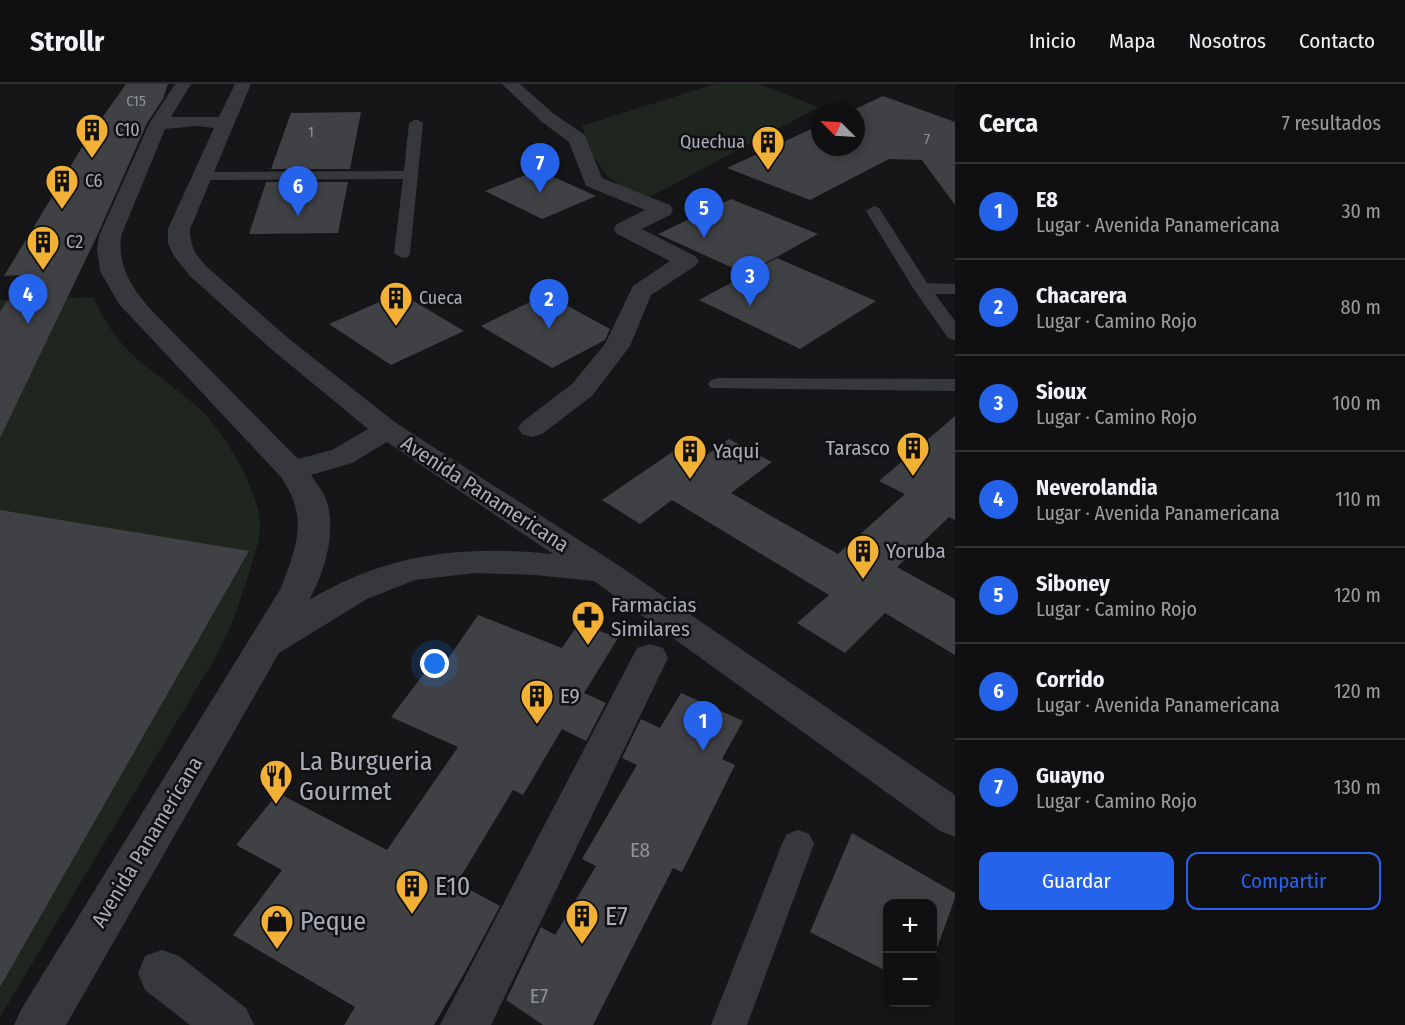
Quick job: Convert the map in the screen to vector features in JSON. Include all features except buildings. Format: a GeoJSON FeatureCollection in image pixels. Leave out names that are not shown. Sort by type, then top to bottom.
{"type":"FeatureCollection","features":[{"type":"Feature","properties":{"kind":"street"},"geometry":{"type":"LineString","coordinates":[[510,84],[548,118],[578,140],[593,182],[662,210],[625,229],[687,261],[641,291],[617,346],[582,390],[532,428]]}},
{"type":"Feature","properties":{"kind":"street"},"geometry":{"type":"LineString","coordinates":[[171,103],[195,121],[234,103]]}},
{"type":"Feature","properties":{"kind":"street"},"geometry":{"type":"LineString","coordinates":[[171,103],[204,105],[234,103]]}},
{"type":"Feature","properties":{"kind":"street","name":"Avenida Panamericana"},"geometry":{"type":"LineString","coordinates":[[39,1025],[298,590],[311,554],[314,525],[310,498],[292,470],[144,317],[122,291],[109,266],[107,252],[110,236],[171,103]]}},
{"type":"Feature","properties":{"kind":"street","name":"Avenida Panamericana"},"geometry":{"type":"LineString","coordinates":[[234,103],[179,229],[179,243],[184,256],[218,290],[386,429],[603,571],[955,818]]}},
{"type":"Feature","properties":{"kind":"street"},"geometry":{"type":"LineString","coordinates":[[292,470],[345,457],[364,447],[386,429]]}},
{"type":"Feature","properties":{"kind":"street"},"geometry":{"type":"LineString","coordinates":[[264,645],[356,590],[406,570],[449,561],[499,560],[603,571]]}},
{"type":"Feature","properties":{"kind":"street"},"geometry":{"type":"LineString","coordinates":[[465,1025],[650,658]]}},
{"type":"Feature","properties":{"kind":"street"},"geometry":{"type":"LineString","coordinates":[[162,973],[229,1025]]}},
{"type":"Feature","properties":{"kind":"lane"},"geometry":{"type":"LineString","coordinates":[[402,253],[416,123]]}},
{"type":"Feature","properties":{"kind":"lane"},"geometry":{"type":"LineString","coordinates":[[201,176],[410,175]]}},
{"type":"Feature","properties":{"kind":"lane"},"geometry":{"type":"LineString","coordinates":[[874,211],[922,288],[955,334]]}},
{"type":"Feature","properties":{"kind":"lane"},"geometry":{"type":"LineString","coordinates":[[922,288],[955,288]]}},
{"type":"Feature","properties":{"kind":"lane"},"geometry":{"type":"LineString","coordinates":[[718,384],[955,385]]}},
{"type":"Feature","properties":{"kind":"lane"},"geometry":{"type":"LineString","coordinates":[[729,1025],[798,844]]}},
{"type":"Feature","properties":{"kind":"shaded area"},"geometry":{"type":"Polygon","coordinates":[[[715,84],[758,84],[811,104],[811,111],[644,200],[608,177],[594,157],[582,126],[715,84]]]}},
{"type":"Feature","properties":{"kind":"shaded area"},"geometry":{"type":"Polygon","coordinates":[[[93,297],[111,330],[128,350],[199,408],[219,431],[239,464],[255,498],[259,514],[259,536],[242,595],[218,653],[0,1017],[0,300],[93,297]]]}},
{"type":"Feature","properties":{"kind":"place","name":"C10"},"geometry":{"type":"Point","coordinates":[92,159]}},
{"type":"Feature","properties":{"kind":"place","name":"Quechua"},"geometry":{"type":"Point","coordinates":[768,171]}},
{"type":"Feature","properties":{"kind":"place","name":"Guayno"},"geometry":{"type":"Point","coordinates":[540,193]}},
{"type":"Feature","properties":{"kind":"place","name":"C6"},"geometry":{"type":"Point","coordinates":[62,210]}},
{"type":"Feature","properties":{"kind":"place","name":"Corrido"},"geometry":{"type":"Point","coordinates":[298,216]}},
{"type":"Feature","properties":{"kind":"place","name":"Siboney"},"geometry":{"type":"Point","coordinates":[704,238]}},
{"type":"Feature","properties":{"kind":"place","name":"C2"},"geometry":{"type":"Point","coordinates":[43,271]}},
{"type":"Feature","properties":{"kind":"place","name":"Sioux"},"geometry":{"type":"Point","coordinates":[750,306]}},
{"type":"Feature","properties":{"kind":"place","name":"Neverolandia"},"geometry":{"type":"Point","coordinates":[28,324]}},
{"type":"Feature","properties":{"kind":"place","name":"Cueca"},"geometry":{"type":"Point","coordinates":[396,327]}},
{"type":"Feature","properties":{"kind":"place","name":"Chacarera"},"geometry":{"type":"Point","coordinates":[549,329]}},
{"type":"Feature","properties":{"kind":"place","name":"Tarasco"},"geometry":{"type":"Point","coordinates":[913,477]}},
{"type":"Feature","properties":{"kind":"place","name":"Yaqui"},"geometry":{"type":"Point","coordinates":[690,480]}},
{"type":"Feature","properties":{"kind":"place","name":"Yoruba"},"geometry":{"type":"Point","coordinates":[863,580]}},
{"type":"Feature","properties":{"kind":"place","name":"Farmacias Similares"},"geometry":{"type":"Point","coordinates":[588,646]}},
{"type":"Feature","properties":{"kind":"place","name":"E9"},"geometry":{"type":"Point","coordinates":[537,725]}},
{"type":"Feature","properties":{"kind":"place","name":"E8"},"geometry":{"type":"Point","coordinates":[703,751]}},
{"type":"Feature","properties":{"kind":"place","name":"La Burgueria Gourmet"},"geometry":{"type":"Point","coordinates":[276,805]}},
{"type":"Feature","properties":{"kind":"place","name":"E10"},"geometry":{"type":"Point","coordinates":[412,915]}},
{"type":"Feature","properties":{"kind":"place","name":"E7"},"geometry":{"type":"Point","coordinates":[582,945]}},
{"type":"Feature","properties":{"kind":"place","name":"Peque"},"geometry":{"type":"Point","coordinates":[277,950]}}]}
